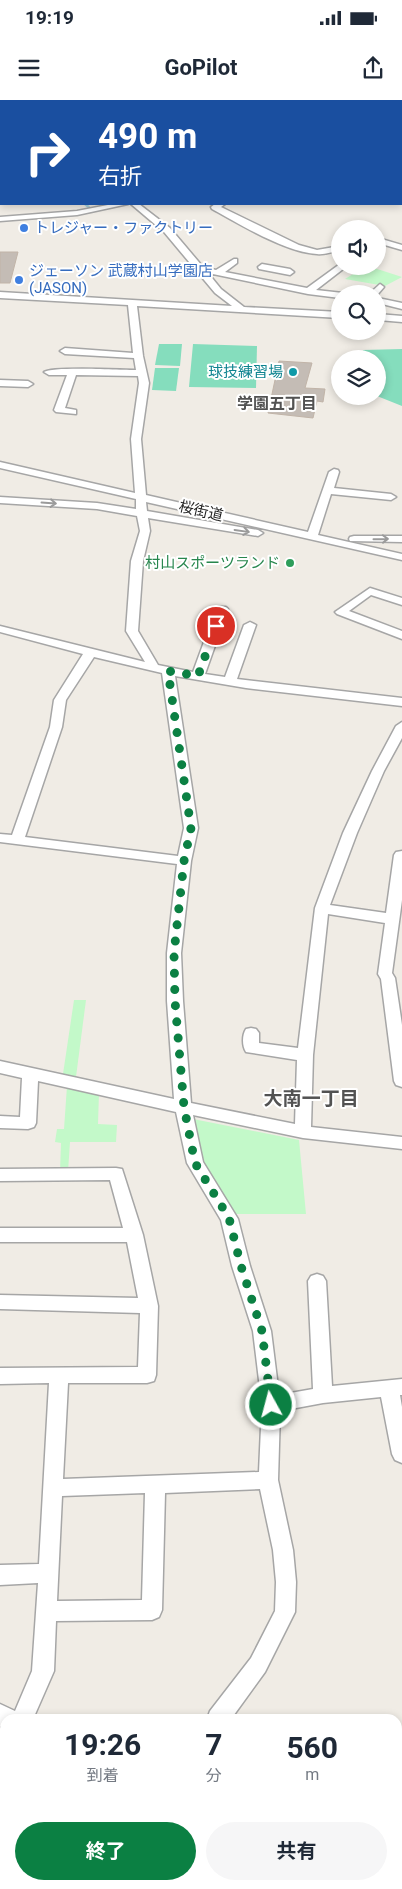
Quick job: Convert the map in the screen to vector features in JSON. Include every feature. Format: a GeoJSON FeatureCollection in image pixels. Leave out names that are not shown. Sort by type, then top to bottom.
{"type":"FeatureCollection","features":[{"type":"Feature","properties":{"kind":"street"},"geometry":{"type":"LineString","coordinates":[[0,219],[77,213],[119,205]]}},
{"type":"Feature","properties":{"kind":"street"},"geometry":{"type":"LineString","coordinates":[[136,205],[167,230],[218,291],[241,309]]}},
{"type":"Feature","properties":{"kind":"street"},"geometry":{"type":"LineString","coordinates":[[219,205],[215,207],[240,221],[301,248],[316,252],[331,250]]}},
{"type":"Feature","properties":{"kind":"street"},"geometry":{"type":"LineString","coordinates":[[386,240],[402,248]]}},
{"type":"Feature","properties":{"kind":"street"},"geometry":{"type":"LineString","coordinates":[[217,273],[234,261]]}},
{"type":"Feature","properties":{"kind":"street"},"geometry":{"type":"LineString","coordinates":[[246,278],[265,265],[290,272]]}},
{"type":"Feature","properties":{"kind":"street"},"geometry":{"type":"LineString","coordinates":[[199,269],[331,294]]}},
{"type":"Feature","properties":{"kind":"street"},"geometry":{"type":"LineString","coordinates":[[308,291],[331,275]]}},
{"type":"Feature","properties":{"kind":"street"},"geometry":{"type":"LineString","coordinates":[[0,295],[331,314]]}},
{"type":"Feature","properties":{"kind":"street"},"geometry":{"type":"LineString","coordinates":[[132,303],[138,356],[144,383],[136,439],[145,531],[136,561],[132,631],[161,670],[191,828],[184,861],[174,953],[175,1001],[184,1107],[195,1163],[229,1218],[241,1266],[262,1331],[271,1405],[268,1480],[283,1550],[286,1582],[285,1612],[258,1665],[222,1714]]}},
{"type":"Feature","properties":{"kind":"street"},"geometry":{"type":"LineString","coordinates":[[386,303],[402,306]]}},
{"type":"Feature","properties":{"kind":"street"},"geometry":{"type":"LineString","coordinates":[[386,318],[402,319]]}},
{"type":"Feature","properties":{"kind":"street"},"geometry":{"type":"LineString","coordinates":[[65,351],[77,348],[138,356]]}},
{"type":"Feature","properties":{"kind":"street"},"geometry":{"type":"LineString","coordinates":[[73,371],[59,410],[73,412]]}},
{"type":"Feature","properties":{"kind":"street"},"geometry":{"type":"LineString","coordinates":[[49,372],[142,373]]}},
{"type":"Feature","properties":{"kind":"street"},"geometry":{"type":"LineString","coordinates":[[0,384],[28,384]]}},
{"type":"Feature","properties":{"kind":"street","name":"桜街道"},"geometry":{"type":"LineString","coordinates":[[0,465],[402,557]]}},
{"type":"Feature","properties":{"kind":"street"},"geometry":{"type":"LineString","coordinates":[[312,536],[334,472]]}},
{"type":"Feature","properties":{"kind":"street"},"geometry":{"type":"LineString","coordinates":[[328,491],[391,497]]}},
{"type":"Feature","properties":{"kind":"street"},"geometry":{"type":"LineString","coordinates":[[0,500],[97,506],[262,534],[297,533]]}},
{"type":"Feature","properties":{"kind":"street"},"geometry":{"type":"LineString","coordinates":[[324,539],[402,539]]}},
{"type":"Feature","properties":{"kind":"street"},"geometry":{"type":"LineString","coordinates":[[402,602],[370,591],[341,612],[402,635]]}},
{"type":"Feature","properties":{"kind":"street"},"geometry":{"type":"LineString","coordinates":[[198,676],[222,609]]}},
{"type":"Feature","properties":{"kind":"street"},"geometry":{"type":"LineString","coordinates":[[230,681],[250,625]]}},
{"type":"Feature","properties":{"kind":"street"},"geometry":{"type":"LineString","coordinates":[[0,629],[161,670],[230,681],[402,702]]}},
{"type":"Feature","properties":{"kind":"street"},"geometry":{"type":"LineString","coordinates":[[17,840],[56,727],[60,700],[91,652]]}},
{"type":"Feature","properties":{"kind":"street"},"geometry":{"type":"LineString","coordinates":[[303,1132],[305,1055],[322,908],[350,833],[378,771],[402,726]]}},
{"type":"Feature","properties":{"kind":"street"},"geometry":{"type":"LineString","coordinates":[[0,838],[184,861]]}},
{"type":"Feature","properties":{"kind":"street"},"geometry":{"type":"LineString","coordinates":[[401,855],[385,974],[395,978],[402,1081]]}},
{"type":"Feature","properties":{"kind":"street"},"geometry":{"type":"LineString","coordinates":[[322,908],[391,919]]}},
{"type":"Feature","properties":{"kind":"street"},"geometry":{"type":"LineString","coordinates":[[251,1033],[251,1048],[305,1055]]}},
{"type":"Feature","properties":{"kind":"street"},"geometry":{"type":"LineString","coordinates":[[0,1067],[303,1132],[402,1143]]}},
{"type":"Feature","properties":{"kind":"street"},"geometry":{"type":"LineString","coordinates":[[0,1122],[28,1123],[30,1074]]}},
{"type":"Feature","properties":{"kind":"street"},"geometry":{"type":"LineString","coordinates":[[0,1175],[116,1174],[134,1235],[149,1306],[147,1375],[0,1376]]}},
{"type":"Feature","properties":{"kind":"street"},"geometry":{"type":"LineString","coordinates":[[0,1235],[134,1235]]}},
{"type":"Feature","properties":{"kind":"street"},"geometry":{"type":"LineString","coordinates":[[317,1281],[323,1395]]}},
{"type":"Feature","properties":{"kind":"street"},"geometry":{"type":"LineString","coordinates":[[0,1302],[149,1306]]}},
{"type":"Feature","properties":{"kind":"street"},"geometry":{"type":"LineString","coordinates":[[24,1714],[43,1671],[48,1611],[48,1573],[59,1376]]}},
{"type":"Feature","properties":{"kind":"street"},"geometry":{"type":"LineString","coordinates":[[271,1405],[323,1395],[395,1388],[402,1454]]}},
{"type":"Feature","properties":{"kind":"street"},"geometry":{"type":"LineString","coordinates":[[54,1488],[268,1480]]}},
{"type":"Feature","properties":{"kind":"street"},"geometry":{"type":"LineString","coordinates":[[48,1611],[152,1610],[155,1484]]}},
{"type":"Feature","properties":{"kind":"street"},"geometry":{"type":"LineString","coordinates":[[0,1575],[48,1573]]}},
{"type":"Feature","properties":{"kind":"green space"},"geometry":{"type":"Polygon","coordinates":[[[386,272],[402,277],[386,285],[345,279],[351,275],[386,275],[386,272]]]}},
{"type":"Feature","properties":{"kind":"green space"},"geometry":{"type":"Polygon","coordinates":[[[159,344],[182,344],[180,366],[155,365],[159,344]]]}},
{"type":"Feature","properties":{"kind":"green space"},"geometry":{"type":"Polygon","coordinates":[[[193,344],[257,346],[256,388],[189,387],[193,344]]]}},
{"type":"Feature","properties":{"kind":"green space"},"geometry":{"type":"Polygon","coordinates":[[[402,349],[402,406],[386,400],[386,350],[363,350],[402,349]]]}},
{"type":"Feature","properties":{"kind":"green space"},"geometry":{"type":"Polygon","coordinates":[[[155,368],[179,368],[176,391],[152,390],[155,368]]]}},
{"type":"Feature","properties":{"kind":"green space"},"geometry":{"type":"Polygon","coordinates":[[[74,1000],[86,1000],[76,1077],[63,1074],[74,1000]]]}},
{"type":"Feature","properties":{"kind":"green space"},"geometry":{"type":"Polygon","coordinates":[[[67,1086],[99,1093],[98,1124],[117,1125],[116,1142],[70,1142],[68,1172],[60,1172],[61,1143],[55,1142],[57,1129],[64,1129],[67,1086]]]}},
{"type":"Feature","properties":{"kind":"green space"},"geometry":{"type":"Polygon","coordinates":[[[188,1118],[299,1140],[306,1214],[232,1214],[204,1168],[188,1118]]]}},
{"type":"Feature","properties":{"kind":"building"},"geometry":{"type":"Polygon","coordinates":[[[0,252],[18,252],[10,283],[0,283],[0,252]]]}},
{"type":"Feature","properties":{"kind":"building"},"geometry":{"type":"Polygon","coordinates":[[[279,361],[312,363],[305,388],[325,389],[323,402],[317,401],[313,418],[268,413],[279,361]]]}},
{"type":"Feature","properties":{"kind":"waterway"},"geometry":{"type":"LineString","coordinates":[[86,205],[92,210]]}},
{"type":"Feature","properties":{"kind":"place","name":"トレジャー・ファクトリー"},"geometry":{"type":"Point","coordinates":[24,228]}},
{"type":"Feature","properties":{"kind":"place","name":"ジェーソン 武蔵村山学園店 (JASON)"},"geometry":{"type":"Point","coordinates":[19,280]}},
{"type":"Feature","properties":{"kind":"place","name":"球技練習場"},"geometry":{"type":"Point","coordinates":[293,372]}},
{"type":"Feature","properties":{"kind":"place","name":"村山スポーツランド"},"geometry":{"type":"Point","coordinates":[290,563]}},
{"type":"Feature","properties":{"kind":"district","name":"学園五丁目"},"geometry":{"type":"Point","coordinates":[277,403]}},
{"type":"Feature","properties":{"kind":"district","name":"大南一丁目"},"geometry":{"type":"Point","coordinates":[311,1098]}},
{"type":"Feature","properties":{"kind":"route"},"geometry":{"type":"LineString","coordinates":[[216,626],[198,676],[168,671],[191,828],[184,861],[174,953],[175,1001],[184,1107],[195,1163],[229,1218],[241,1266],[262,1331],[271,1405]]}}]}
